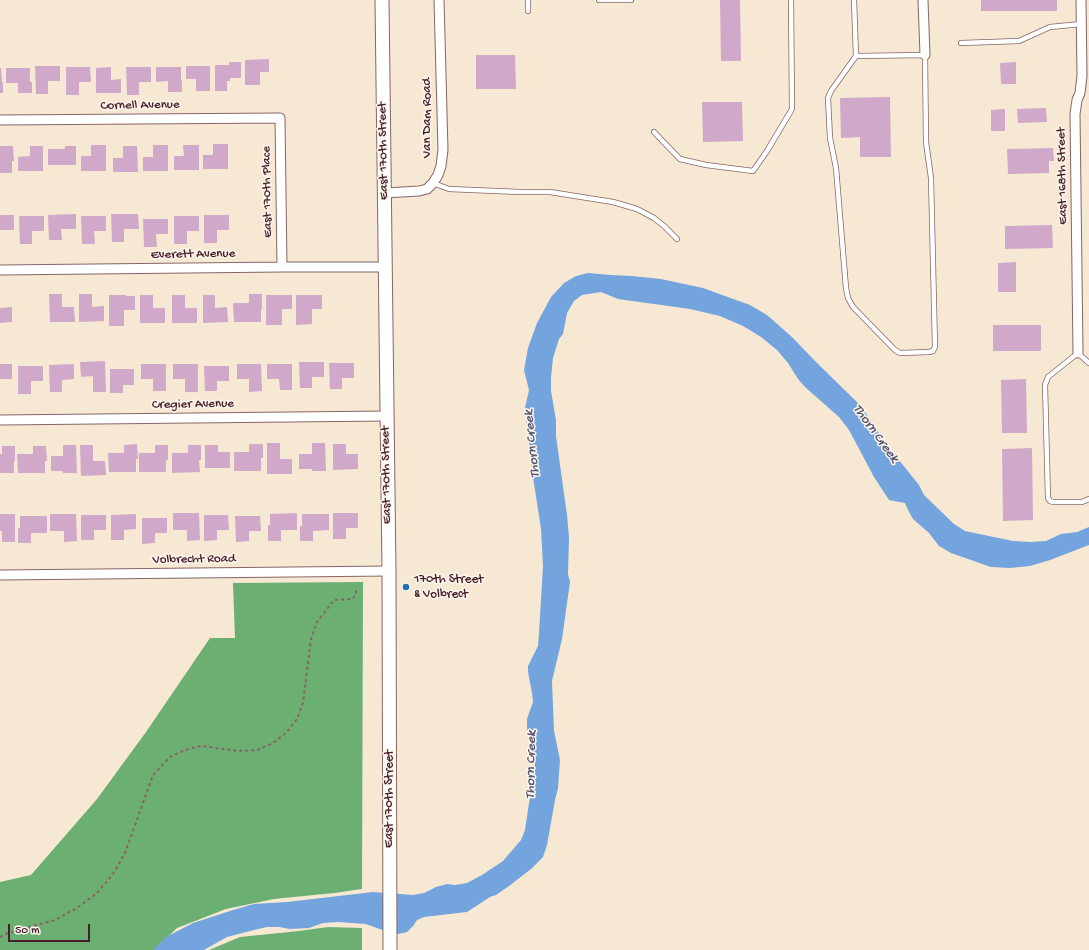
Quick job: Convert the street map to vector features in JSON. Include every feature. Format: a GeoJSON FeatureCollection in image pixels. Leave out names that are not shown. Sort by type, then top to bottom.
{"type":"FeatureCollection","features":[{"type":"Feature","properties":{"kind":"street","name":"East 170th Street"},"geometry":{"type":"LineString","coordinates":[[382,0],[389,571],[390,950]]}},
{"type":"Feature","properties":{"kind":"street","name":"Van Dam Road"},"geometry":{"type":"LineString","coordinates":[[433,183],[441,166],[443,150],[439,0]]}},
{"type":"Feature","properties":{"kind":"street"},"geometry":{"type":"LineString","coordinates":[[923,0],[925,55]]}},
{"type":"Feature","properties":{"kind":"street","name":"East 168th Street"},"geometry":{"type":"LineString","coordinates":[[1078,353],[1075,114],[1085,69],[1084,29],[1081,0]]}},
{"type":"Feature","properties":{"kind":"street","name":"Cornell Avenue"},"geometry":{"type":"LineString","coordinates":[[0,120],[280,118]]}},
{"type":"Feature","properties":{"kind":"street","name":"East 170th Place"},"geometry":{"type":"LineString","coordinates":[[280,118],[282,267]]}},
{"type":"Feature","properties":{"kind":"street"},"geometry":{"type":"LineString","coordinates":[[385,193],[419,191],[427,189],[433,183]]}},
{"type":"Feature","properties":{"kind":"street","name":"Everett Avenue"},"geometry":{"type":"LineString","coordinates":[[0,270],[386,267]]}},
{"type":"Feature","properties":{"kind":"street","name":"Cregier Avenue"},"geometry":{"type":"LineString","coordinates":[[0,420],[387,416]]}},
{"type":"Feature","properties":{"kind":"street","name":"Volbrecht Road"},"geometry":{"type":"LineString","coordinates":[[0,575],[389,571]]}},
{"type":"Feature","properties":{"kind":"lane"},"geometry":{"type":"LineString","coordinates":[[528,0],[528,11]]}},
{"type":"Feature","properties":{"kind":"lane"},"geometry":{"type":"LineString","coordinates":[[599,0],[631,0]]}},
{"type":"Feature","properties":{"kind":"lane"},"geometry":{"type":"LineString","coordinates":[[654,132],[680,159],[706,165],[753,172],[792,109],[791,0]]}},
{"type":"Feature","properties":{"kind":"lane"},"geometry":{"type":"LineString","coordinates":[[854,0],[856,56],[831,91],[828,98],[830,138],[836,168],[848,298],[853,307],[895,350],[900,353],[930,352],[933,351],[935,347],[931,178],[926,142],[925,55],[856,56]]}},
{"type":"Feature","properties":{"kind":"lane"},"geometry":{"type":"LineString","coordinates":[[962,43],[1019,41],[1050,27],[1084,29]]}},
{"type":"Feature","properties":{"kind":"lane"},"geometry":{"type":"LineString","coordinates":[[433,183],[450,190],[550,192],[613,202],[637,209],[654,218],[677,239]]}},
{"type":"Feature","properties":{"kind":"lane"},"geometry":{"type":"LineString","coordinates":[[1089,363],[1078,353],[1048,377],[1045,385],[1048,498],[1053,502],[1082,502],[1089,499]]}},
{"type":"Feature","properties":{"kind":"path"},"geometry":{"type":"LineString","coordinates":[[0,937],[8,933],[55,920],[77,908],[97,893],[113,874],[125,853],[153,775],[170,757],[185,750],[200,746],[239,751],[256,750],[273,743],[286,733],[297,719],[303,703],[311,640],[317,622],[334,600],[352,599],[356,595],[356,590]]}},
{"type":"Feature","properties":{"kind":"green space"},"geometry":{"type":"Polygon","coordinates":[[[363,582],[362,889],[274,899],[226,909],[177,928],[154,950],[0,950],[0,882],[31,875],[97,799],[146,732],[210,638],[235,638],[233,583],[363,582]]]}},
{"type":"Feature","properties":{"kind":"green space"},"geometry":{"type":"Polygon","coordinates":[[[328,927],[362,928],[362,950],[209,950],[240,937],[328,927]]]}},
{"type":"Feature","properties":{"kind":"water","name":"Thorn Creek"},"geometry":{"type":"Polygon","coordinates":[[[588,273],[661,279],[703,288],[750,305],[767,315],[792,337],[861,406],[886,444],[919,485],[924,495],[954,524],[965,531],[1013,541],[1030,542],[1046,541],[1061,534],[1077,532],[1089,527],[1089,545],[1030,566],[1010,568],[991,567],[951,553],[939,546],[929,533],[913,519],[905,503],[889,500],[874,477],[849,430],[839,417],[805,387],[777,350],[761,337],[743,326],[720,316],[690,309],[618,299],[601,292],[582,295],[574,301],[567,313],[563,334],[559,339],[553,358],[551,377],[551,391],[556,420],[556,436],[567,515],[569,537],[568,574],[570,582],[562,639],[552,681],[554,731],[560,760],[558,788],[547,845],[543,857],[531,869],[509,886],[467,912],[424,917],[417,920],[407,932],[398,934],[366,924],[338,922],[323,923],[309,928],[290,929],[267,927],[227,937],[204,950],[153,950],[166,937],[193,923],[254,904],[287,902],[373,892],[413,895],[424,893],[436,887],[447,884],[455,885],[467,883],[503,861],[521,840],[525,830],[534,782],[535,762],[527,729],[527,719],[533,702],[528,666],[538,646],[543,566],[541,529],[525,408],[529,390],[524,370],[528,348],[537,323],[551,297],[564,283],[576,276],[588,273]]]}},
{"type":"Feature","properties":{"kind":"building"},"geometry":{"type":"Polygon","coordinates":[[[720,0],[740,0],[741,61],[721,61],[720,0]]]}},
{"type":"Feature","properties":{"kind":"building"},"geometry":{"type":"Polygon","coordinates":[[[981,0],[1057,0],[1057,11],[981,11],[981,0]]]}},
{"type":"Feature","properties":{"kind":"building"},"geometry":{"type":"Polygon","coordinates":[[[476,55],[515,55],[516,89],[476,89],[476,55]]]}},
{"type":"Feature","properties":{"kind":"building"},"geometry":{"type":"Polygon","coordinates":[[[269,59],[269,72],[260,72],[260,85],[245,85],[245,60],[269,59]]]}},
{"type":"Feature","properties":{"kind":"building"},"geometry":{"type":"Polygon","coordinates":[[[229,62],[241,62],[241,78],[230,78],[230,81],[227,81],[227,91],[215,91],[215,65],[229,65],[229,62]]]}},
{"type":"Feature","properties":{"kind":"building"},"geometry":{"type":"Polygon","coordinates":[[[1016,62],[1016,84],[1001,84],[1000,63],[1016,62]]]}},
{"type":"Feature","properties":{"kind":"building"},"geometry":{"type":"Polygon","coordinates":[[[35,66],[60,66],[60,81],[48,81],[48,94],[36,94],[35,66]]]}},
{"type":"Feature","properties":{"kind":"building"},"geometry":{"type":"Polygon","coordinates":[[[186,66],[210,66],[210,91],[196,91],[196,79],[186,79],[186,66]]]}},
{"type":"Feature","properties":{"kind":"building"},"geometry":{"type":"Polygon","coordinates":[[[66,67],[90,67],[91,82],[79,82],[79,95],[66,95],[66,67]]]}},
{"type":"Feature","properties":{"kind":"building"},"geometry":{"type":"Polygon","coordinates":[[[111,67],[111,80],[121,79],[121,93],[96,93],[96,68],[111,67]]]}},
{"type":"Feature","properties":{"kind":"building"},"geometry":{"type":"Polygon","coordinates":[[[126,67],[151,67],[151,82],[139,82],[139,95],[127,95],[126,67]]]}},
{"type":"Feature","properties":{"kind":"building"},"geometry":{"type":"Polygon","coordinates":[[[156,67],[181,67],[182,92],[168,92],[168,81],[156,82],[156,67]]]}},
{"type":"Feature","properties":{"kind":"building"},"geometry":{"type":"Polygon","coordinates":[[[0,68],[3,82],[3,93],[0,93],[0,68]]]}},
{"type":"Feature","properties":{"kind":"building"},"geometry":{"type":"Polygon","coordinates":[[[6,68],[30,68],[32,93],[18,93],[18,83],[6,83],[6,68]]]}},
{"type":"Feature","properties":{"kind":"building"},"geometry":{"type":"Polygon","coordinates":[[[890,97],[891,157],[860,157],[860,137],[841,138],[840,98],[890,97]]]}},
{"type":"Feature","properties":{"kind":"building"},"geometry":{"type":"Polygon","coordinates":[[[702,102],[742,102],[743,141],[703,142],[702,102]]]}},
{"type":"Feature","properties":{"kind":"building"},"geometry":{"type":"Polygon","coordinates":[[[1046,108],[1047,122],[1018,123],[1017,109],[1046,108]]]}},
{"type":"Feature","properties":{"kind":"building"},"geometry":{"type":"Polygon","coordinates":[[[1005,109],[1005,131],[991,131],[991,110],[1005,109]]]}},
{"type":"Feature","properties":{"kind":"building"},"geometry":{"type":"Polygon","coordinates":[[[213,144],[228,144],[228,169],[203,169],[203,155],[213,155],[213,144]]]}},
{"type":"Feature","properties":{"kind":"building"},"geometry":{"type":"Polygon","coordinates":[[[91,145],[106,145],[106,171],[81,171],[81,156],[91,156],[91,145]]]}},
{"type":"Feature","properties":{"kind":"building"},"geometry":{"type":"Polygon","coordinates":[[[153,145],[168,145],[168,171],[143,171],[143,157],[153,157],[153,145]]]}},
{"type":"Feature","properties":{"kind":"building"},"geometry":{"type":"Polygon","coordinates":[[[183,145],[199,145],[199,170],[174,170],[174,156],[184,156],[183,145]]]}},
{"type":"Feature","properties":{"kind":"building"},"geometry":{"type":"Polygon","coordinates":[[[0,146],[13,146],[14,161],[12,161],[12,173],[0,173],[0,146]]]}},
{"type":"Feature","properties":{"kind":"building"},"geometry":{"type":"Polygon","coordinates":[[[30,146],[43,146],[43,171],[18,171],[18,157],[30,156],[30,146]]]}},
{"type":"Feature","properties":{"kind":"building"},"geometry":{"type":"Polygon","coordinates":[[[65,146],[76,146],[76,165],[48,165],[48,149],[65,149],[65,146]]]}},
{"type":"Feature","properties":{"kind":"building"},"geometry":{"type":"Polygon","coordinates":[[[123,146],[137,146],[138,172],[113,172],[113,158],[123,158],[123,146]]]}},
{"type":"Feature","properties":{"kind":"building"},"geometry":{"type":"Polygon","coordinates":[[[1053,148],[1054,161],[1049,161],[1049,173],[1008,174],[1007,149],[1053,148]]]}},
{"type":"Feature","properties":{"kind":"building"},"geometry":{"type":"Polygon","coordinates":[[[76,214],[76,229],[61,229],[62,240],[49,240],[48,215],[76,214]]]}},
{"type":"Feature","properties":{"kind":"building"},"geometry":{"type":"Polygon","coordinates":[[[111,214],[138,214],[139,229],[124,229],[124,242],[112,242],[111,214]]]}},
{"type":"Feature","properties":{"kind":"building"},"geometry":{"type":"Polygon","coordinates":[[[0,215],[14,215],[14,230],[0,230],[0,215]]]}},
{"type":"Feature","properties":{"kind":"building"},"geometry":{"type":"Polygon","coordinates":[[[204,215],[229,215],[229,230],[217,230],[217,243],[204,243],[204,215]]]}},
{"type":"Feature","properties":{"kind":"building"},"geometry":{"type":"Polygon","coordinates":[[[19,216],[44,216],[44,231],[32,231],[32,244],[20,244],[19,216]]]}},
{"type":"Feature","properties":{"kind":"building"},"geometry":{"type":"Polygon","coordinates":[[[81,216],[106,216],[106,231],[94,231],[95,244],[82,244],[81,216]]]}},
{"type":"Feature","properties":{"kind":"building"},"geometry":{"type":"Polygon","coordinates":[[[174,216],[199,216],[199,231],[187,231],[187,244],[174,244],[174,216]]]}},
{"type":"Feature","properties":{"kind":"building"},"geometry":{"type":"Polygon","coordinates":[[[143,219],[168,219],[168,234],[156,234],[157,247],[144,247],[143,219]]]}},
{"type":"Feature","properties":{"kind":"building"},"geometry":{"type":"Polygon","coordinates":[[[1052,225],[1053,248],[1005,249],[1005,226],[1052,225]]]}},
{"type":"Feature","properties":{"kind":"building"},"geometry":{"type":"Polygon","coordinates":[[[1016,262],[1016,292],[998,292],[998,263],[1016,262]]]}},
{"type":"Feature","properties":{"kind":"building"},"geometry":{"type":"Polygon","coordinates":[[[49,294],[62,294],[62,307],[74,307],[75,322],[50,322],[49,294]]]}},
{"type":"Feature","properties":{"kind":"building"},"geometry":{"type":"Polygon","coordinates":[[[79,294],[92,294],[92,307],[104,306],[104,321],[79,322],[79,294]]]}},
{"type":"Feature","properties":{"kind":"building"},"geometry":{"type":"Polygon","coordinates":[[[249,294],[262,294],[261,322],[234,322],[233,303],[249,303],[249,294]]]}},
{"type":"Feature","properties":{"kind":"building"},"geometry":{"type":"Polygon","coordinates":[[[109,295],[135,296],[135,310],[124,310],[124,326],[109,326],[109,295]]]}},
{"type":"Feature","properties":{"kind":"building"},"geometry":{"type":"Polygon","coordinates":[[[140,295],[153,295],[153,308],[165,308],[165,323],[140,323],[140,295]]]}},
{"type":"Feature","properties":{"kind":"building"},"geometry":{"type":"Polygon","coordinates":[[[172,295],[185,295],[185,308],[197,308],[197,323],[172,323],[172,295]]]}},
{"type":"Feature","properties":{"kind":"building"},"geometry":{"type":"Polygon","coordinates":[[[203,295],[215,295],[215,308],[227,307],[228,322],[203,323],[203,295]]]}},
{"type":"Feature","properties":{"kind":"building"},"geometry":{"type":"Polygon","coordinates":[[[266,295],[292,295],[292,309],[282,309],[282,325],[266,325],[266,295]]]}},
{"type":"Feature","properties":{"kind":"building"},"geometry":{"type":"Polygon","coordinates":[[[296,295],[322,295],[322,309],[312,309],[312,324],[296,325],[296,295]]]}},
{"type":"Feature","properties":{"kind":"building"},"geometry":{"type":"Polygon","coordinates":[[[12,307],[12,322],[0,323],[0,308],[12,307]]]}},
{"type":"Feature","properties":{"kind":"building"},"geometry":{"type":"Polygon","coordinates":[[[993,325],[1041,325],[1041,351],[993,351],[993,325]]]}},
{"type":"Feature","properties":{"kind":"building"},"geometry":{"type":"Polygon","coordinates":[[[105,361],[106,392],[93,392],[93,376],[81,377],[80,362],[105,361]]]}},
{"type":"Feature","properties":{"kind":"building"},"geometry":{"type":"Polygon","coordinates":[[[299,362],[324,362],[324,377],[312,377],[312,388],[300,388],[299,362]]]}},
{"type":"Feature","properties":{"kind":"building"},"geometry":{"type":"Polygon","coordinates":[[[329,363],[354,363],[354,378],[342,378],[342,389],[330,389],[329,363]]]}},
{"type":"Feature","properties":{"kind":"building"},"geometry":{"type":"Polygon","coordinates":[[[0,364],[12,364],[12,379],[0,379],[0,364]]]}},
{"type":"Feature","properties":{"kind":"building"},"geometry":{"type":"Polygon","coordinates":[[[74,364],[74,379],[62,380],[62,392],[50,392],[49,365],[74,364]]]}},
{"type":"Feature","properties":{"kind":"building"},"geometry":{"type":"Polygon","coordinates":[[[141,364],[166,364],[166,391],[153,391],[153,379],[141,379],[141,364]]]}},
{"type":"Feature","properties":{"kind":"building"},"geometry":{"type":"Polygon","coordinates":[[[173,364],[198,364],[198,392],[185,392],[185,379],[173,379],[173,364]]]}},
{"type":"Feature","properties":{"kind":"building"},"geometry":{"type":"Polygon","coordinates":[[[237,364],[261,364],[262,391],[249,392],[249,379],[237,379],[237,364]]]}},
{"type":"Feature","properties":{"kind":"building"},"geometry":{"type":"Polygon","coordinates":[[[267,364],[292,364],[292,390],[280,390],[279,379],[267,379],[267,364]]]}},
{"type":"Feature","properties":{"kind":"building"},"geometry":{"type":"Polygon","coordinates":[[[18,366],[43,366],[43,381],[31,381],[31,394],[18,394],[18,366]]]}},
{"type":"Feature","properties":{"kind":"building"},"geometry":{"type":"Polygon","coordinates":[[[204,366],[229,366],[229,381],[217,381],[217,391],[205,391],[204,366]]]}},
{"type":"Feature","properties":{"kind":"building"},"geometry":{"type":"Polygon","coordinates":[[[110,369],[134,369],[134,385],[123,385],[123,393],[110,393],[110,369]]]}},
{"type":"Feature","properties":{"kind":"building"},"geometry":{"type":"Polygon","coordinates":[[[1026,379],[1027,433],[1002,433],[1001,380],[1026,379]]]}},
{"type":"Feature","properties":{"kind":"building"},"geometry":{"type":"Polygon","coordinates":[[[267,443],[280,443],[280,459],[292,459],[292,474],[267,474],[267,443]]]}},
{"type":"Feature","properties":{"kind":"building"},"geometry":{"type":"Polygon","coordinates":[[[312,443],[325,443],[326,471],[299,469],[299,454],[312,454],[312,443]]]}},
{"type":"Feature","properties":{"kind":"building"},"geometry":{"type":"Polygon","coordinates":[[[137,444],[138,459],[136,459],[136,472],[109,472],[108,453],[124,453],[124,445],[137,444]]]}},
{"type":"Feature","properties":{"kind":"building"},"geometry":{"type":"Polygon","coordinates":[[[249,444],[263,444],[261,471],[234,471],[234,452],[249,452],[249,444]]]}},
{"type":"Feature","properties":{"kind":"building"},"geometry":{"type":"Polygon","coordinates":[[[333,444],[346,444],[346,454],[358,454],[358,469],[333,470],[333,444]]]}},
{"type":"Feature","properties":{"kind":"building"},"geometry":{"type":"Polygon","coordinates":[[[63,445],[76,445],[77,473],[51,471],[51,456],[63,456],[63,445]]]}},
{"type":"Feature","properties":{"kind":"building"},"geometry":{"type":"Polygon","coordinates":[[[80,445],[93,445],[93,461],[105,461],[106,475],[81,476],[80,445]]]}},
{"type":"Feature","properties":{"kind":"building"},"geometry":{"type":"Polygon","coordinates":[[[155,445],[168,445],[166,472],[139,472],[139,453],[155,453],[155,445]]]}},
{"type":"Feature","properties":{"kind":"building"},"geometry":{"type":"Polygon","coordinates":[[[188,445],[201,445],[201,460],[199,460],[200,472],[172,473],[172,453],[188,453],[188,445]]]}},
{"type":"Feature","properties":{"kind":"building"},"geometry":{"type":"Polygon","coordinates":[[[205,445],[218,445],[218,452],[230,452],[230,468],[205,468],[205,445]]]}},
{"type":"Feature","properties":{"kind":"building"},"geometry":{"type":"Polygon","coordinates":[[[2,446],[15,446],[14,473],[0,473],[0,454],[2,454],[2,446]]]}},
{"type":"Feature","properties":{"kind":"building"},"geometry":{"type":"Polygon","coordinates":[[[33,446],[46,446],[47,461],[45,461],[45,473],[18,473],[17,454],[33,454],[33,446]]]}},
{"type":"Feature","properties":{"kind":"building"},"geometry":{"type":"Polygon","coordinates":[[[1032,448],[1033,520],[1003,521],[1002,449],[1032,448]]]}},
{"type":"Feature","properties":{"kind":"building"},"geometry":{"type":"Polygon","coordinates":[[[173,513],[199,513],[200,540],[187,541],[187,530],[173,530],[173,513]]]}},
{"type":"Feature","properties":{"kind":"building"},"geometry":{"type":"Polygon","coordinates":[[[297,513],[297,530],[281,530],[281,541],[268,541],[270,514],[297,513]]]}},
{"type":"Feature","properties":{"kind":"building"},"geometry":{"type":"Polygon","coordinates":[[[333,513],[358,513],[358,528],[346,528],[346,539],[333,539],[333,513]]]}},
{"type":"Feature","properties":{"kind":"building"},"geometry":{"type":"Polygon","coordinates":[[[0,514],[15,514],[15,542],[2,542],[2,531],[0,531],[0,514]]]}},
{"type":"Feature","properties":{"kind":"building"},"geometry":{"type":"Polygon","coordinates":[[[50,514],[76,514],[77,541],[64,542],[64,531],[50,531],[50,514]]]}},
{"type":"Feature","properties":{"kind":"building"},"geometry":{"type":"Polygon","coordinates":[[[136,514],[136,529],[124,530],[124,540],[111,540],[111,515],[136,514]]]}},
{"type":"Feature","properties":{"kind":"building"},"geometry":{"type":"Polygon","coordinates":[[[302,514],[329,514],[329,530],[313,531],[313,541],[300,541],[302,514]]]}},
{"type":"Feature","properties":{"kind":"building"},"geometry":{"type":"Polygon","coordinates":[[[81,515],[106,515],[106,530],[94,530],[94,540],[81,540],[81,515]]]}},
{"type":"Feature","properties":{"kind":"building"},"geometry":{"type":"Polygon","coordinates":[[[204,515],[228,515],[229,530],[217,530],[217,540],[204,541],[204,515]]]}},
{"type":"Feature","properties":{"kind":"building"},"geometry":{"type":"Polygon","coordinates":[[[20,516],[47,516],[47,533],[31,533],[31,543],[18,543],[20,516]]]}},
{"type":"Feature","properties":{"kind":"building"},"geometry":{"type":"Polygon","coordinates":[[[235,516],[260,516],[261,531],[249,531],[249,541],[236,542],[235,516]]]}},
{"type":"Feature","properties":{"kind":"building"},"geometry":{"type":"Polygon","coordinates":[[[142,518],[167,518],[167,533],[155,533],[155,543],[142,544],[142,518]]]}},
{"type":"Feature","properties":{"kind":"place","name":"170th Street & Volbrect"},"geometry":{"type":"Point","coordinates":[406,587]}}]}
